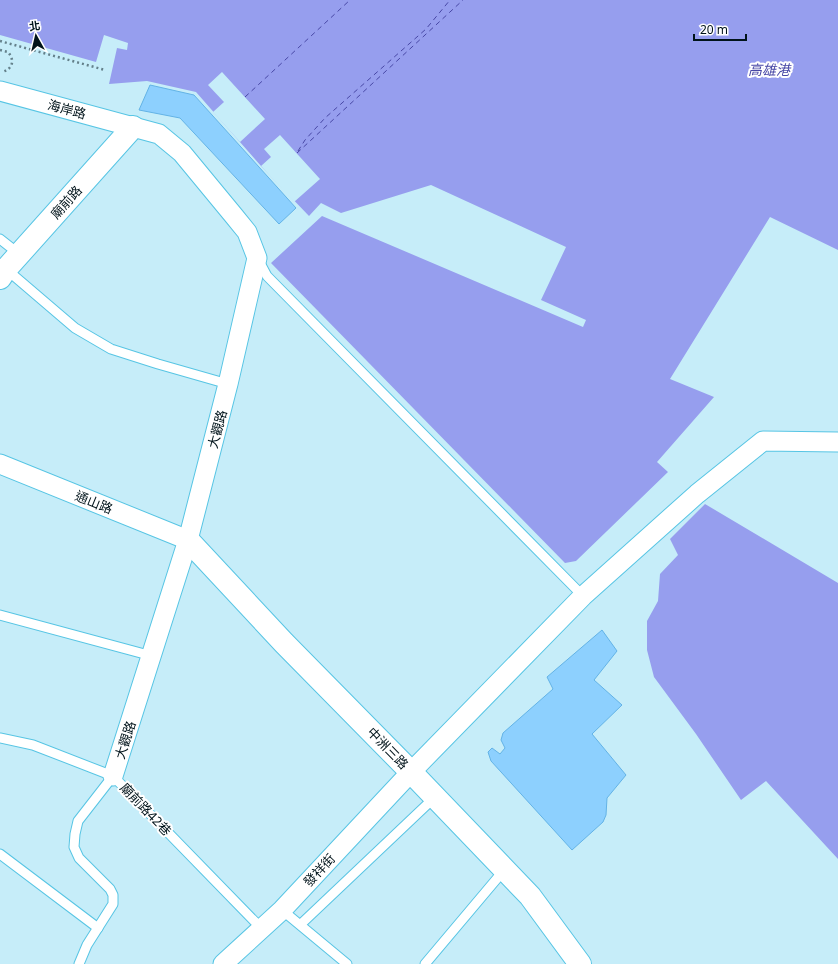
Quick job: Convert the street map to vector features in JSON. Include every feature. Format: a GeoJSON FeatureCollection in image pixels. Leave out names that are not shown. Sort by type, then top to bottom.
{"type":"FeatureCollection","features":[{"type":"Feature","properties":{"kind":"street","name":"海岸路"},"geometry":{"type":"LineString","coordinates":[[0,91],[134,127]]}},
{"type":"Feature","properties":{"kind":"street"},"geometry":{"type":"LineString","coordinates":[[134,127],[159,134],[182,153],[247,232],[257,258]]}},
{"type":"Feature","properties":{"kind":"street","name":"廟前路"},"geometry":{"type":"LineString","coordinates":[[8,267],[134,127]]}},
{"type":"Feature","properties":{"kind":"street","name":"大觀路"},"geometry":{"type":"LineString","coordinates":[[113,776],[188,540],[228,384],[257,258]]}},
{"type":"Feature","properties":{"kind":"street","name":"發祥街"},"geometry":{"type":"LineString","coordinates":[[223,964],[282,910],[411,772],[582,596],[697,494],[764,441],[838,442]]}},
{"type":"Feature","properties":{"kind":"street","name":"通山路"},"geometry":{"type":"LineString","coordinates":[[0,464],[188,540]]}},
{"type":"Feature","properties":{"kind":"street","name":"中洲三路"},"geometry":{"type":"LineString","coordinates":[[188,540],[284,643],[530,896],[577,963]]}},
{"type":"Feature","properties":{"kind":"lane"},"geometry":{"type":"LineString","coordinates":[[0,239],[8,267],[75,328],[111,349],[228,384]]}},
{"type":"Feature","properties":{"kind":"lane"},"geometry":{"type":"LineString","coordinates":[[257,258],[267,276],[582,596]]}},
{"type":"Feature","properties":{"kind":"lane"},"geometry":{"type":"LineString","coordinates":[[0,615],[152,656]]}},
{"type":"Feature","properties":{"kind":"lane","name":"廟前路42巷"},"geometry":{"type":"LineString","coordinates":[[0,738],[33,745],[113,776],[262,929]]}},
{"type":"Feature","properties":{"kind":"lane"},"geometry":{"type":"LineString","coordinates":[[79,964],[87,945],[113,904],[113,895],[110,889],[79,858],[74,847],[75,834],[78,822],[113,776]]}},
{"type":"Feature","properties":{"kind":"lane"},"geometry":{"type":"LineString","coordinates":[[301,924],[435,797]]}},
{"type":"Feature","properties":{"kind":"lane"},"geometry":{"type":"LineString","coordinates":[[0,854],[98,928]]}},
{"type":"Feature","properties":{"kind":"lane"},"geometry":{"type":"LineString","coordinates":[[424,964],[504,869]]}},
{"type":"Feature","properties":{"kind":"lane"},"geometry":{"type":"LineString","coordinates":[[282,910],[301,924],[347,964]]}},
{"type":"Feature","properties":{"kind":"path"},"geometry":{"type":"LineString","coordinates":[[0,41],[105,70]]}},
{"type":"Feature","properties":{"kind":"path"},"geometry":{"type":"LineString","coordinates":[[5,50],[6,43]]}},
{"type":"Feature","properties":{"kind":"path"},"geometry":{"type":"LineString","coordinates":[[0,50],[5,50],[11,55],[12,62],[9,69],[0,72]]}},
{"type":"Feature","properties":{"kind":"water","name":"高雄港"},"geometry":{"type":"Polygon","coordinates":[[[0,0],[838,0],[838,250],[770,217],[670,379],[714,397],[657,462],[668,472],[576,561],[565,563],[271,263],[322,216],[583,327],[586,320],[541,300],[566,247],[431,185],[341,213],[321,203],[309,216],[261,166],[196,92],[147,81],[109,84],[117,48],[127,50],[128,43],[104,35],[96,62],[0,35],[0,0]]]}},
{"type":"Feature","properties":{"kind":"water"},"geometry":{"type":"Polygon","coordinates":[[[705,504],[838,583],[838,859],[766,781],[741,800],[696,734],[654,677],[647,650],[647,621],[658,601],[660,574],[678,555],[670,539],[705,504]]]}},
{"type":"Feature","properties":{"kind":"pier"},"geometry":{"type":"Polygon","coordinates":[[[222,72],[265,119],[240,142],[213,112],[224,102],[208,85],[222,72]]]}},
{"type":"Feature","properties":{"kind":"pier"},"geometry":{"type":"Polygon","coordinates":[[[280,135],[320,179],[294,202],[261,166],[271,157],[264,149],[280,135]]]}},
{"type":"Feature","properties":{"kind":"building"},"geometry":{"type":"Polygon","coordinates":[[[150,85],[194,95],[296,208],[279,224],[180,118],[139,110],[150,85]]]}},
{"type":"Feature","properties":{"kind":"building"},"geometry":{"type":"Polygon","coordinates":[[[602,630],[617,651],[594,680],[622,705],[592,734],[626,775],[607,798],[606,815],[603,822],[572,850],[491,761],[488,752],[492,748],[500,754],[505,748],[501,740],[503,733],[553,689],[547,677],[602,630]]]}},
{"type":"Feature","properties":{"kind":"ferry route"},"geometry":{"type":"LineString","coordinates":[[245,97],[350,0]]}},
{"type":"Feature","properties":{"kind":"ferry route"},"geometry":{"type":"LineString","coordinates":[[298,151],[305,140],[325,118],[426,29],[450,0]]}},
{"type":"Feature","properties":{"kind":"ferry route"},"geometry":{"type":"LineString","coordinates":[[297,153],[463,0]]}}]}
